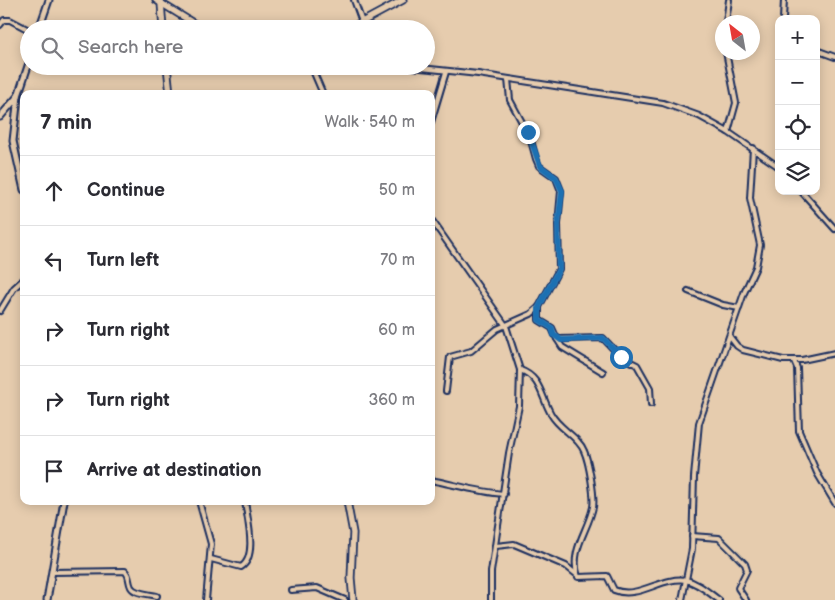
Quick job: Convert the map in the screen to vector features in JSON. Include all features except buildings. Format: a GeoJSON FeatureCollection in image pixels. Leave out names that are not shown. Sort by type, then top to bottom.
{"type":"FeatureCollection","features":[{"type":"Feature","properties":{"kind":"main road"},"geometry":{"type":"LineString","coordinates":[[366,20],[403,0]]}},
{"type":"Feature","properties":{"kind":"main road"},"geometry":{"type":"LineString","coordinates":[[158,1],[161,20]]}},
{"type":"Feature","properties":{"kind":"main road"},"geometry":{"type":"LineString","coordinates":[[158,1],[189,20]]}},
{"type":"Feature","properties":{"kind":"main road"},"geometry":{"type":"LineString","coordinates":[[168,75],[170,90]]}},
{"type":"Feature","properties":{"kind":"main road"},"geometry":{"type":"LineString","coordinates":[[348,505],[353,533],[351,578],[353,600]]}},
{"type":"Feature","properties":{"kind":"street"},"geometry":{"type":"LineString","coordinates":[[42,20],[49,0]]}},
{"type":"Feature","properties":{"kind":"street"},"geometry":{"type":"LineString","coordinates":[[354,0],[361,20]]}},
{"type":"Feature","properties":{"kind":"street"},"geometry":{"type":"LineString","coordinates":[[727,15],[729,0]]}},
{"type":"Feature","properties":{"kind":"street"},"geometry":{"type":"LineString","coordinates":[[782,15],[784,0]]}},
{"type":"Feature","properties":{"kind":"street"},"geometry":{"type":"LineString","coordinates":[[0,25],[4,20],[10,20],[20,25]]}},
{"type":"Feature","properties":{"kind":"street"},"geometry":{"type":"LineString","coordinates":[[820,51],[835,57]]}},
{"type":"Feature","properties":{"kind":"street"},"geometry":{"type":"LineString","coordinates":[[728,60],[736,103],[728,132]]}},
{"type":"Feature","properties":{"kind":"street"},"geometry":{"type":"LineString","coordinates":[[435,70],[478,74],[663,103],[699,116],[728,132],[775,164]]}},
{"type":"Feature","properties":{"kind":"street"},"geometry":{"type":"LineString","coordinates":[[435,109],[446,72]]}},
{"type":"Feature","properties":{"kind":"street"},"geometry":{"type":"LineString","coordinates":[[20,166],[14,141],[18,96],[25,75]]}},
{"type":"Feature","properties":{"kind":"street"},"geometry":{"type":"LineString","coordinates":[[315,75],[321,90]]}},
{"type":"Feature","properties":{"kind":"street"},"geometry":{"type":"LineString","coordinates":[[446,391],[450,357],[471,351],[489,335],[531,314],[539,307],[559,269],[558,224],[562,191],[556,178],[540,166],[536,159],[530,137],[510,100],[508,79]]}},
{"type":"Feature","properties":{"kind":"street"},"geometry":{"type":"LineString","coordinates":[[0,117],[18,96]]}},
{"type":"Feature","properties":{"kind":"street"},"geometry":{"type":"LineString","coordinates":[[682,600],[690,564],[694,477],[699,422],[739,308],[756,267],[760,245],[750,198],[753,148]]}},
{"type":"Feature","properties":{"kind":"street"},"geometry":{"type":"LineString","coordinates":[[805,195],[835,229]]}},
{"type":"Feature","properties":{"kind":"street"},"geometry":{"type":"LineString","coordinates":[[435,225],[506,326],[520,370],[519,406],[491,572],[491,600]]}},
{"type":"Feature","properties":{"kind":"street"},"geometry":{"type":"LineString","coordinates":[[0,311],[14,288],[20,283]]}},
{"type":"Feature","properties":{"kind":"street"},"geometry":{"type":"LineString","coordinates":[[688,291],[723,305],[739,308]]}},
{"type":"Feature","properties":{"kind":"street"},"geometry":{"type":"LineString","coordinates":[[539,307],[539,320],[552,328],[562,347],[603,372]]}},
{"type":"Feature","properties":{"kind":"street"},"geometry":{"type":"LineString","coordinates":[[557,339],[568,340],[599,337],[607,340],[621,357],[637,365],[650,388],[651,404]]}},
{"type":"Feature","properties":{"kind":"street"},"geometry":{"type":"LineString","coordinates":[[730,337],[743,350],[794,361],[835,353]]}},
{"type":"Feature","properties":{"kind":"street"},"geometry":{"type":"LineString","coordinates":[[797,368],[802,360]]}},
{"type":"Feature","properties":{"kind":"street"},"geometry":{"type":"LineString","coordinates":[[794,361],[797,368],[799,431],[817,473],[835,503]]}},
{"type":"Feature","properties":{"kind":"street"},"geometry":{"type":"LineString","coordinates":[[520,370],[532,375],[553,418],[582,447],[586,458],[593,507],[577,548],[576,574]]}},
{"type":"Feature","properties":{"kind":"street"},"geometry":{"type":"LineString","coordinates":[[435,481],[459,485],[473,491],[504,494]]}},
{"type":"Feature","properties":{"kind":"street"},"geometry":{"type":"LineString","coordinates":[[47,600],[63,505]]}},
{"type":"Feature","properties":{"kind":"street"},"geometry":{"type":"LineString","coordinates":[[200,505],[211,544],[206,600]]}},
{"type":"Feature","properties":{"kind":"street"},"geometry":{"type":"LineString","coordinates":[[211,559],[241,567],[246,564],[252,543],[246,505]]}},
{"type":"Feature","properties":{"kind":"street"},"geometry":{"type":"LineString","coordinates":[[692,536],[719,538],[745,564],[747,570],[738,588],[746,600]]}},
{"type":"Feature","properties":{"kind":"street"},"geometry":{"type":"LineString","coordinates":[[496,546],[514,544],[566,566],[580,578],[607,576],[614,590],[628,593],[656,588],[670,580],[686,580],[697,584],[719,600]]}},
{"type":"Feature","properties":{"kind":"street"},"geometry":{"type":"LineString","coordinates":[[52,572],[125,571],[129,575],[131,587],[135,590],[157,596]]}},
{"type":"Feature","properties":{"kind":"street"},"geometry":{"type":"LineString","coordinates":[[291,590],[317,588],[345,600]]}},
{"type":"Feature","properties":{"kind":"route"},"geometry":{"type":"LineString","coordinates":[[528,132],[540,166],[556,178],[562,191],[558,224],[559,269],[539,307],[539,320],[542,324],[552,328],[557,339],[603,338],[607,340],[621,357]]}}]}
